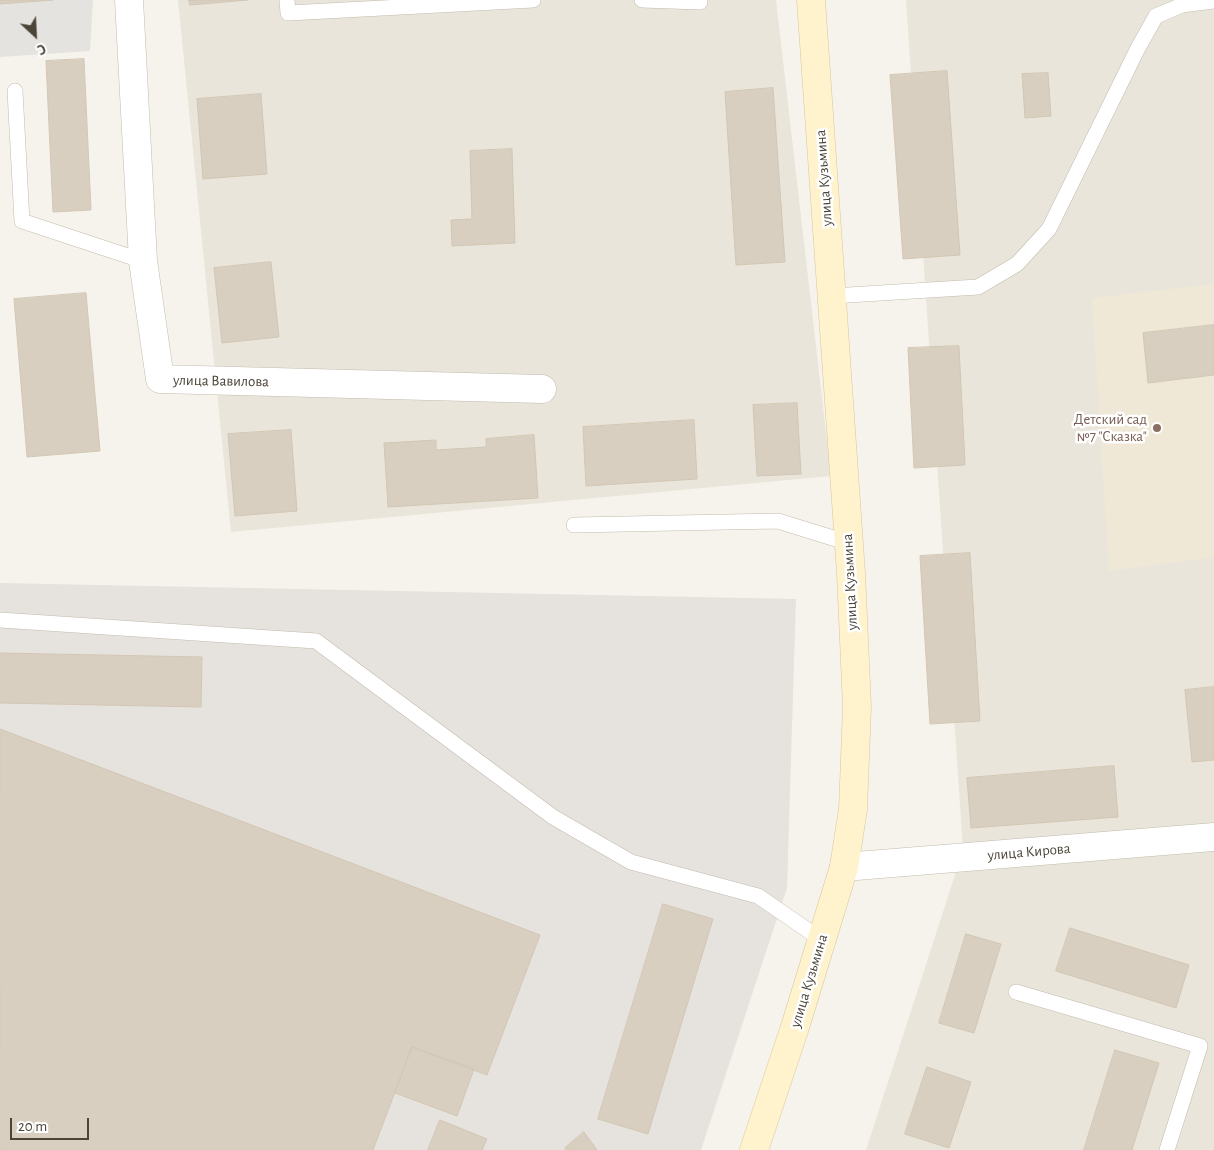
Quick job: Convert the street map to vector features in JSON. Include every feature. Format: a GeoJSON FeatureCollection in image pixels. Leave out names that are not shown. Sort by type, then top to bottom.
{"type":"FeatureCollection","features":[{"type":"Feature","properties":{"kind":"main road","name":"улица Кузьмина"},"geometry":{"type":"LineString","coordinates":[[754,1150],[844,867],[853,809],[857,707],[832,296],[811,0]]}},
{"type":"Feature","properties":{"kind":"street","name":"улица Вавилова"},"geometry":{"type":"LineString","coordinates":[[129,0],[144,261],[160,379],[542,388]]}},
{"type":"Feature","properties":{"kind":"street","name":"улица Кирова"},"geometry":{"type":"LineString","coordinates":[[844,867],[1214,837]]}},
{"type":"Feature","properties":{"kind":"lane"},"geometry":{"type":"LineString","coordinates":[[287,0],[288,13],[533,0]]}},
{"type":"Feature","properties":{"kind":"lane"},"geometry":{"type":"LineString","coordinates":[[642,0],[700,2]]}},
{"type":"Feature","properties":{"kind":"lane"},"geometry":{"type":"LineString","coordinates":[[832,296],[978,287],[1017,264],[1049,230],[1138,48],[1156,16],[1182,5],[1214,1]]}},
{"type":"Feature","properties":{"kind":"lane"},"geometry":{"type":"LineString","coordinates":[[15,91],[22,221],[144,261]]}},
{"type":"Feature","properties":{"kind":"lane"},"geometry":{"type":"LineString","coordinates":[[574,525],[778,521],[848,543]]}},
{"type":"Feature","properties":{"kind":"lane"},"geometry":{"type":"LineString","coordinates":[[0,620],[316,641],[553,817],[630,862],[758,896],[822,940]]}},
{"type":"Feature","properties":{"kind":"lane"},"geometry":{"type":"LineString","coordinates":[[1016,992],[1200,1046],[1214,1039]]}},
{"type":"Feature","properties":{"kind":"lane"},"geometry":{"type":"LineString","coordinates":[[1166,1150],[1200,1046]]}},
{"type":"Feature","properties":{"kind":"shaded area"},"geometry":{"type":"Polygon","coordinates":[[[0,0],[93,0],[90,51],[0,57],[0,0]]]}},
{"type":"Feature","properties":{"kind":"shaded area"},"geometry":{"type":"Polygon","coordinates":[[[178,0],[776,0],[831,476],[231,532],[178,0]]]}},
{"type":"Feature","properties":{"kind":"shaded area"},"geometry":{"type":"Polygon","coordinates":[[[906,0],[1214,0],[1214,1150],[866,1150],[963,850],[906,0]]]}},
{"type":"Feature","properties":{"kind":"shaded area","name":"Детский сад №7 \"Сказка\""},"geometry":{"type":"Polygon","coordinates":[[[1214,284],[1214,557],[1109,571],[1092,298],[1214,284]]]}},
{"type":"Feature","properties":{"kind":"shaded area"},"geometry":{"type":"Polygon","coordinates":[[[0,583],[796,599],[787,888],[701,1150],[0,1150],[0,583]]]}},
{"type":"Feature","properties":{"kind":"building"},"geometry":{"type":"Polygon","coordinates":[[[0,0],[53,0],[0,4],[0,0]]]}},
{"type":"Feature","properties":{"kind":"building"},"geometry":{"type":"Polygon","coordinates":[[[189,0],[248,0],[190,5],[189,0]]]}},
{"type":"Feature","properties":{"kind":"building"},"geometry":{"type":"Polygon","coordinates":[[[84,59],[91,210],[53,212],[46,61],[84,59]]]}},
{"type":"Feature","properties":{"kind":"building"},"geometry":{"type":"Polygon","coordinates":[[[947,71],[960,255],[903,259],[890,75],[947,71]]]}},
{"type":"Feature","properties":{"kind":"building"},"geometry":{"type":"Polygon","coordinates":[[[1048,73],[1051,116],[1025,118],[1022,74],[1048,73]]]}},
{"type":"Feature","properties":{"kind":"building"},"geometry":{"type":"Polygon","coordinates":[[[773,88],[785,262],[736,265],[725,92],[773,88]]]}},
{"type":"Feature","properties":{"kind":"building"},"geometry":{"type":"Polygon","coordinates":[[[261,94],[267,174],[203,179],[197,99],[261,94]]]}},
{"type":"Feature","properties":{"kind":"building"},"geometry":{"type":"Polygon","coordinates":[[[512,149],[515,243],[452,246],[451,220],[472,219],[470,151],[512,149]]]}},
{"type":"Feature","properties":{"kind":"building"},"geometry":{"type":"Polygon","coordinates":[[[271,262],[279,337],[222,343],[214,268],[271,262]]]}},
{"type":"Feature","properties":{"kind":"building"},"geometry":{"type":"Polygon","coordinates":[[[86,293],[100,451],[27,457],[14,299],[86,293]]]}},
{"type":"Feature","properties":{"kind":"building"},"geometry":{"type":"Polygon","coordinates":[[[1214,325],[1214,375],[1148,383],[1143,333],[1214,325]]]}},
{"type":"Feature","properties":{"kind":"building"},"geometry":{"type":"Polygon","coordinates":[[[959,346],[965,465],[914,468],[908,348],[959,346]]]}},
{"type":"Feature","properties":{"kind":"building"},"geometry":{"type":"Polygon","coordinates":[[[797,403],[801,474],[757,476],[753,405],[797,403]]]}},
{"type":"Feature","properties":{"kind":"building"},"geometry":{"type":"Polygon","coordinates":[[[694,420],[697,479],[586,486],[583,427],[694,420]]]}},
{"type":"Feature","properties":{"kind":"building"},"geometry":{"type":"Polygon","coordinates":[[[291,430],[297,511],[235,516],[228,434],[291,430]]]}},
{"type":"Feature","properties":{"kind":"building"},"geometry":{"type":"Polygon","coordinates":[[[534,435],[538,498],[388,507],[384,443],[436,440],[436,450],[486,447],[486,439],[534,435]]]}},
{"type":"Feature","properties":{"kind":"building"},"geometry":{"type":"Polygon","coordinates":[[[970,553],[980,721],[930,724],[920,556],[970,553]]]}},
{"type":"Feature","properties":{"kind":"building"},"geometry":{"type":"Polygon","coordinates":[[[0,653],[202,657],[201,707],[0,703],[0,653]]]}},
{"type":"Feature","properties":{"kind":"building"},"geometry":{"type":"Polygon","coordinates":[[[1214,687],[1214,760],[1192,762],[1185,690],[1214,687]]]}},
{"type":"Feature","properties":{"kind":"building"},"geometry":{"type":"Polygon","coordinates":[[[0,729],[540,935],[487,1075],[412,1047],[373,1150],[0,1150],[0,729]]]}},
{"type":"Feature","properties":{"kind":"building"},"geometry":{"type":"Polygon","coordinates":[[[1114,766],[1118,817],[971,828],[967,778],[1114,766]]]}},
{"type":"Feature","properties":{"kind":"building"},"geometry":{"type":"Polygon","coordinates":[[[663,904],[713,919],[648,1134],[598,1119],[663,904]]]}},
{"type":"Feature","properties":{"kind":"building"},"geometry":{"type":"Polygon","coordinates":[[[1070,928],[1189,965],[1176,1008],[1056,971],[1070,928]]]}},
{"type":"Feature","properties":{"kind":"building"},"geometry":{"type":"Polygon","coordinates":[[[966,934],[1001,944],[974,1033],[939,1023],[966,934]]]}},
{"type":"Feature","properties":{"kind":"building"},"geometry":{"type":"Polygon","coordinates":[[[412,1047],[474,1069],[457,1116],[395,1093],[412,1047]]]}},
{"type":"Feature","properties":{"kind":"building"},"geometry":{"type":"Polygon","coordinates":[[[1115,1050],[1159,1063],[1132,1150],[1084,1150],[1115,1050]]]}},
{"type":"Feature","properties":{"kind":"building"},"geometry":{"type":"Polygon","coordinates":[[[927,1067],[971,1082],[949,1148],[905,1134],[927,1067]]]}},
{"type":"Feature","properties":{"kind":"building"},"geometry":{"type":"Polygon","coordinates":[[[440,1120],[487,1139],[482,1150],[428,1150],[440,1120]]]}},
{"type":"Feature","properties":{"kind":"building"},"geometry":{"type":"Polygon","coordinates":[[[584,1132],[597,1150],[566,1150],[565,1148],[584,1132]]]}},
{"type":"Feature","properties":{"kind":"place","name":"Детский сад №7 \"Сказка\""},"geometry":{"type":"Point","coordinates":[1157,428]}}]}
